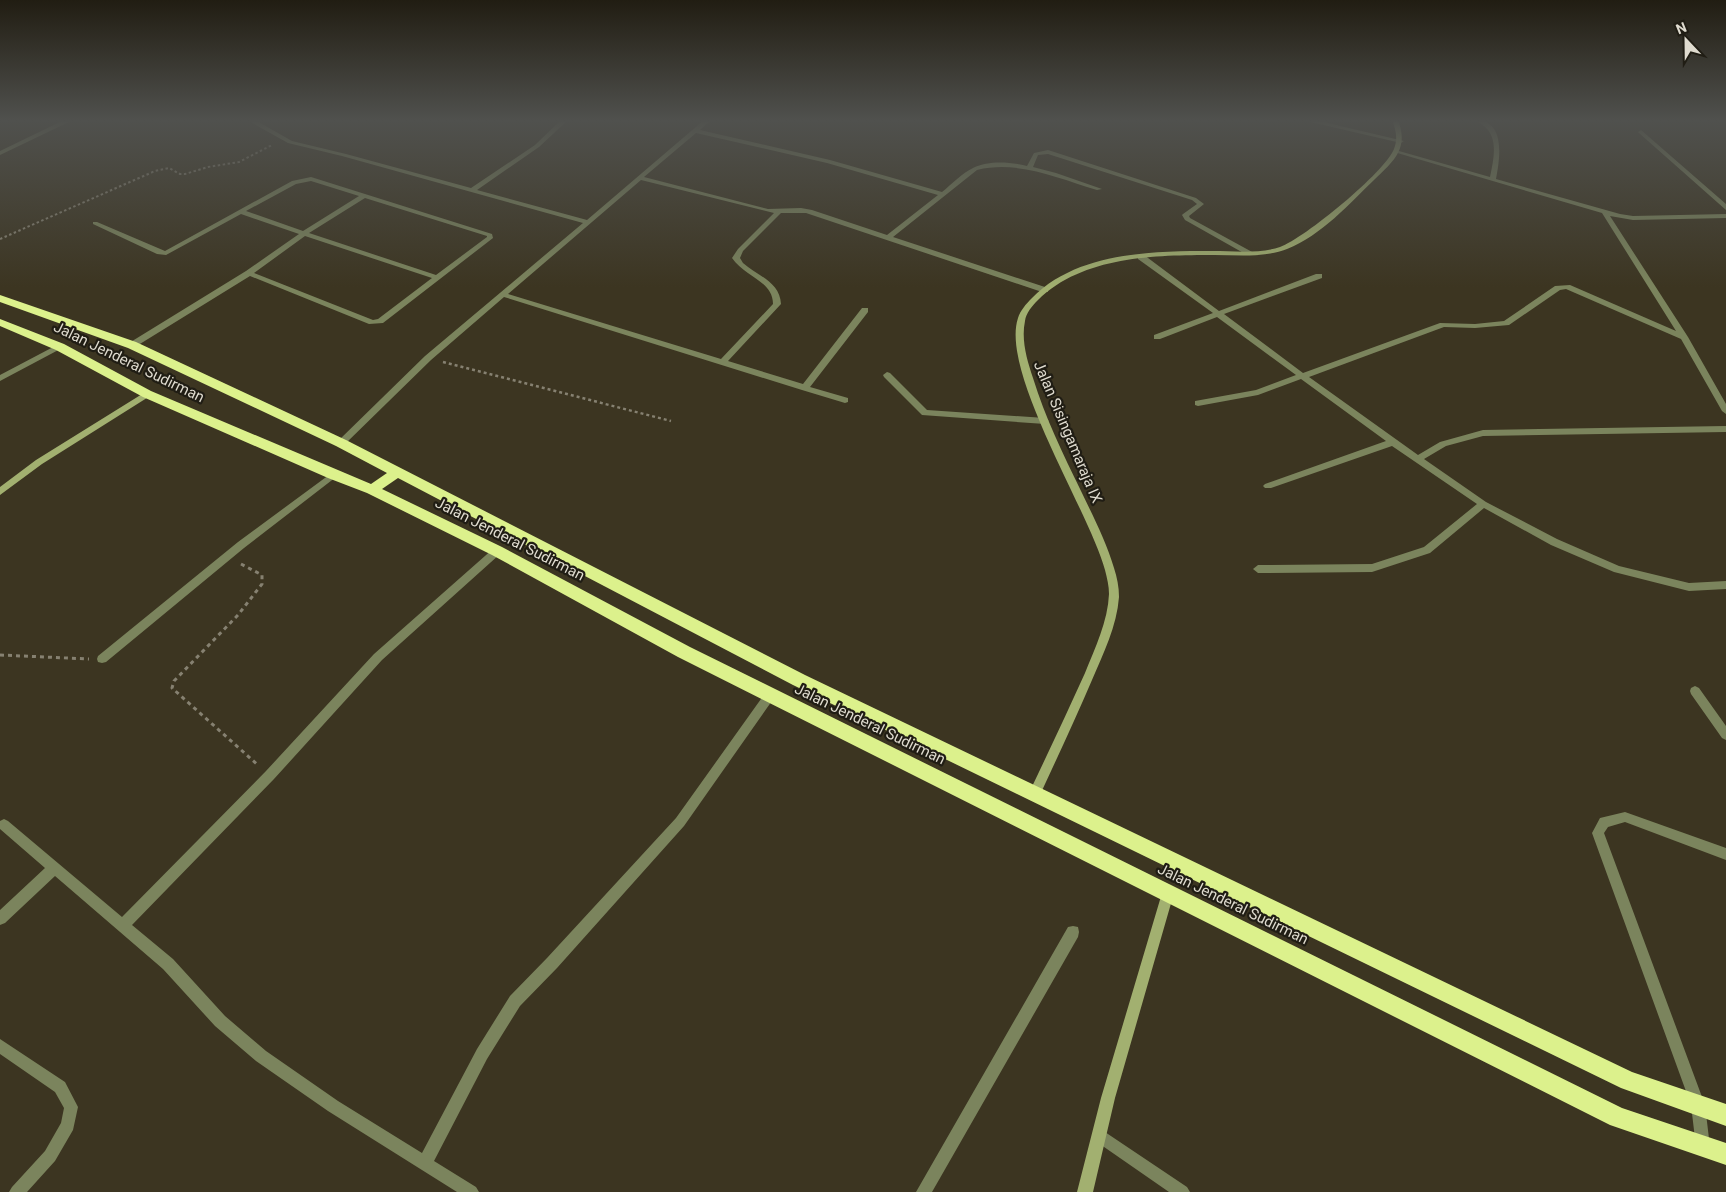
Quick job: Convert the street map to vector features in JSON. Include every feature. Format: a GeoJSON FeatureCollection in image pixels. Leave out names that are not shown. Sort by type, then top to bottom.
{"type":"FeatureCollection","features":[{"type":"Feature","properties":{"kind":"highway","name":"Jalan Jenderal Sudirman"},"geometry":{"type":"LineString","coordinates":[[0,298],[132,345],[342,443],[799,680],[1628,1081],[1726,1115]]}},
{"type":"Feature","properties":{"kind":"highway","name":"Jalan Jenderal Sudirman"},"geometry":{"type":"LineString","coordinates":[[0,322],[60,347],[147,394],[333,475],[372,490],[497,552],[684,652],[1618,1117],[1726,1154]]}},
{"type":"Feature","properties":{"kind":"highway"},"geometry":{"type":"LineString","coordinates":[[372,490],[396,472]]}},
{"type":"Feature","properties":{"kind":"street"},"geometry":{"type":"LineString","coordinates":[[418,176],[586,222]]}},
{"type":"Feature","properties":{"kind":"street"},"geometry":{"type":"LineString","coordinates":[[472,190],[494,176]]}},
{"type":"Feature","properties":{"kind":"street"},"geometry":{"type":"LineString","coordinates":[[342,443],[428,358],[642,176]]}},
{"type":"Feature","properties":{"kind":"street"},"geometry":{"type":"LineString","coordinates":[[881,176],[944,194]]}},
{"type":"Feature","properties":{"kind":"street"},"geometry":{"type":"LineString","coordinates":[[889,238],[967,176]]}},
{"type":"Feature","properties":{"kind":"street"},"geometry":{"type":"LineString","coordinates":[[1054,176],[1099,189]]}},
{"type":"Feature","properties":{"kind":"street"},"geometry":{"type":"LineString","coordinates":[[1121,176],[1194,199],[1201,204],[1185,215],[1186,219],[1250,253]]}},
{"type":"Feature","properties":{"kind":"street","name":"Jalan Sisingamaraja IX"},"geometry":{"type":"LineString","coordinates":[[1035,793],[1105,638],[1114,594],[1106,555],[1025,373],[1021,348],[1020,322],[1028,305],[1045,290],[1069,275],[1095,265],[1141,257],[1204,253],[1250,253],[1274,250],[1301,239],[1314,230],[1375,176]]}},
{"type":"Feature","properties":{"kind":"street"},"geometry":{"type":"LineString","coordinates":[[1478,176],[1606,213],[1633,218],[1726,216]]}},
{"type":"Feature","properties":{"kind":"street"},"geometry":{"type":"LineString","coordinates":[[1493,180],[1494,176]]}},
{"type":"Feature","properties":{"kind":"street"},"geometry":{"type":"LineString","coordinates":[[1690,176],[1726,208]]}},
{"type":"Feature","properties":{"kind":"street"},"geometry":{"type":"LineString","coordinates":[[639,178],[779,212],[804,210],[1045,290]]}},
{"type":"Feature","properties":{"kind":"street"},"geometry":{"type":"LineString","coordinates":[[95,223],[166,253],[294,182],[311,179],[490,235],[490,238],[385,318],[372,322],[249,273]]}},
{"type":"Feature","properties":{"kind":"street"},"geometry":{"type":"LineString","coordinates":[[132,345],[249,273],[304,233],[366,195]]}},
{"type":"Feature","properties":{"kind":"street"},"geometry":{"type":"LineString","coordinates":[[241,212],[438,278]]}},
{"type":"Feature","properties":{"kind":"street"},"geometry":{"type":"LineString","coordinates":[[723,362],[777,304],[778,297],[774,289],[739,265],[736,258],[740,250],[779,212]]}},
{"type":"Feature","properties":{"kind":"street"},"geometry":{"type":"LineString","coordinates":[[1606,213],[1684,337],[1726,411]]}},
{"type":"Feature","properties":{"kind":"street"},"geometry":{"type":"LineString","coordinates":[[1141,257],[1301,376],[1483,504],[1554,542],[1616,569],[1689,587],[1726,585]]}},
{"type":"Feature","properties":{"kind":"street"},"geometry":{"type":"LineString","coordinates":[[1157,337],[1319,276]]}},
{"type":"Feature","properties":{"kind":"street"},"geometry":{"type":"LineString","coordinates":[[1198,403],[1258,392],[1443,325],[1475,326],[1506,323],[1558,288],[1567,287],[1684,337]]}},
{"type":"Feature","properties":{"kind":"street"},"geometry":{"type":"LineString","coordinates":[[502,294],[845,400]]}},
{"type":"Feature","properties":{"kind":"street"},"geometry":{"type":"LineString","coordinates":[[805,388],[865,310]]}},
{"type":"Feature","properties":{"kind":"street"},"geometry":{"type":"LineString","coordinates":[[0,378],[60,347]]}},
{"type":"Feature","properties":{"kind":"street"},"geometry":{"type":"LineString","coordinates":[[887,375],[925,413],[1045,421]]}},
{"type":"Feature","properties":{"kind":"street"},"geometry":{"type":"LineString","coordinates":[[0,492],[40,462],[147,394]]}},
{"type":"Feature","properties":{"kind":"street"},"geometry":{"type":"LineString","coordinates":[[1417,458],[1443,444],[1483,433],[1726,428]]}},
{"type":"Feature","properties":{"kind":"street"},"geometry":{"type":"LineString","coordinates":[[1268,486],[1393,442]]}},
{"type":"Feature","properties":{"kind":"street"},"geometry":{"type":"LineString","coordinates":[[102,659],[333,475]]}},
{"type":"Feature","properties":{"kind":"street"},"geometry":{"type":"LineString","coordinates":[[1258,568],[1372,568],[1427,550],[1483,504]]}},
{"type":"Feature","properties":{"kind":"street"},"geometry":{"type":"LineString","coordinates":[[122,926],[270,775],[378,657],[497,552]]}},
{"type":"Feature","properties":{"kind":"street"},"geometry":{"type":"LineString","coordinates":[[1695,691],[1726,735]]}},
{"type":"Feature","properties":{"kind":"street"},"geometry":{"type":"LineString","coordinates":[[425,1163],[482,1054],[515,1001],[680,822],[770,695]]}},
{"type":"Feature","properties":{"kind":"street"},"geometry":{"type":"LineString","coordinates":[[1703,1146],[1698,1105],[1598,834],[1604,822],[1625,817],[1726,854]]}},
{"type":"Feature","properties":{"kind":"street"},"geometry":{"type":"LineString","coordinates":[[4,825],[168,964],[220,1021],[260,1056],[333,1106],[471,1192]]}},
{"type":"Feature","properties":{"kind":"street"},"geometry":{"type":"LineString","coordinates":[[0,919],[54,868]]}},
{"type":"Feature","properties":{"kind":"street"},"geometry":{"type":"LineString","coordinates":[[1085,1192],[1108,1098],[1168,893]]}},
{"type":"Feature","properties":{"kind":"street"},"geometry":{"type":"LineString","coordinates":[[924,1192],[1073,932]]}},
{"type":"Feature","properties":{"kind":"street"},"geometry":{"type":"LineString","coordinates":[[0,1046],[60,1087],[71,1107],[68,1125],[50,1156],[16,1192]]}},
{"type":"Feature","properties":{"kind":"street"},"geometry":{"type":"LineString","coordinates":[[1099,1135],[1182,1192]]}},
{"type":"Feature","properties":{"kind":"path"},"geometry":{"type":"LineString","coordinates":[[0,239],[144,176]]}},
{"type":"Feature","properties":{"kind":"path"},"geometry":{"type":"LineString","coordinates":[[428,358],[671,421]]}},
{"type":"Feature","properties":{"kind":"path"},"geometry":{"type":"LineString","coordinates":[[232,555],[237,562],[262,575],[262,584],[238,615],[174,681],[172,688],[270,775]]}},
{"type":"Feature","properties":{"kind":"path"},"geometry":{"type":"LineString","coordinates":[[0,655],[102,659]]}}]}
